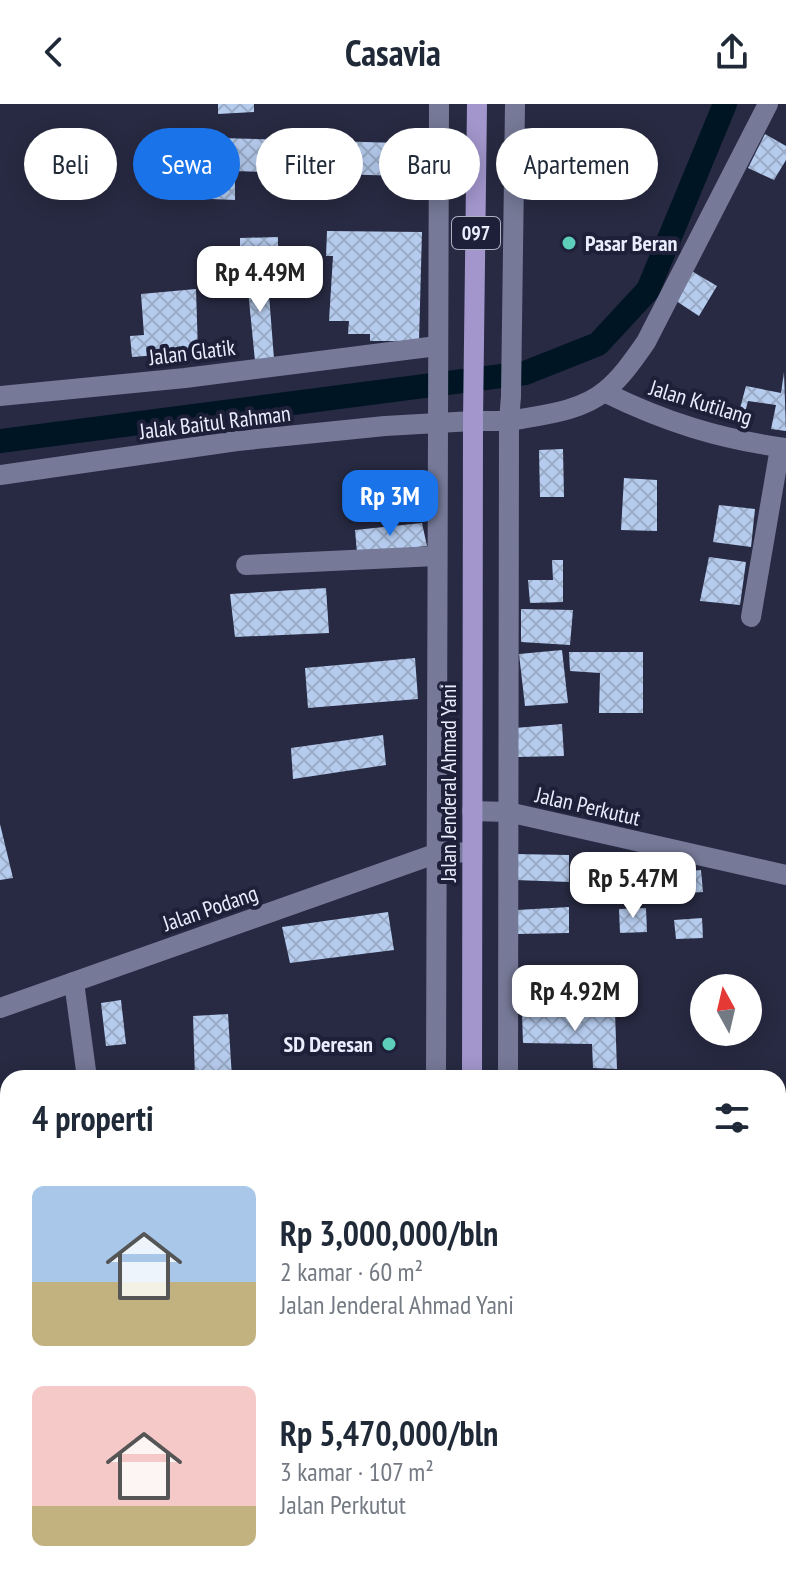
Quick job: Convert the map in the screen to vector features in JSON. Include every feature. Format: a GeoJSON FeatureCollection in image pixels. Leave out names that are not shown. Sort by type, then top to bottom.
{"type":"FeatureCollection","features":[{"type":"Feature","properties":{"kind":"main road","name":"Jalan Jenderal Ahmad Yani"},"geometry":{"type":"LineString","coordinates":[[472,1070],[477,104]]}},
{"type":"Feature","properties":{"kind":"street"},"geometry":{"type":"LineString","coordinates":[[436,1070],[439,104]]}},
{"type":"Feature","properties":{"kind":"street"},"geometry":{"type":"LineString","coordinates":[[508,1070],[509,421],[513,362],[515,104]]}},
{"type":"Feature","properties":{"kind":"street"},"geometry":{"type":"LineString","coordinates":[[604,392],[624,372],[646,342],[768,104]]}},
{"type":"Feature","properties":{"kind":"street","name":"Jalan Glatik"},"geometry":{"type":"LineString","coordinates":[[0,396],[437,354]]}},
{"type":"Feature","properties":{"kind":"street","name":"Jalak Baitul Rahman"},"geometry":{"type":"LineString","coordinates":[[0,475],[237,441],[437,422],[509,421],[552,413],[584,403],[604,392]]}},
{"type":"Feature","properties":{"kind":"street","name":"Jalan Kutilang"},"geometry":{"type":"LineString","coordinates":[[604,392],[660,419],[741,442],[783,448]]}},
{"type":"Feature","properties":{"kind":"street"},"geometry":{"type":"LineString","coordinates":[[751,617],[783,448]]}},
{"type":"Feature","properties":{"kind":"street"},"geometry":{"type":"LineString","coordinates":[[246,565],[436,556]]}},
{"type":"Feature","properties":{"kind":"street","name":"Jalan Perkutut"},"geometry":{"type":"LineString","coordinates":[[472,811],[508,812],[786,875]]}},
{"type":"Feature","properties":{"kind":"street","name":"Jalan Podang"},"geometry":{"type":"LineString","coordinates":[[0,1008],[435,854],[471,852]]}},
{"type":"Feature","properties":{"kind":"street"},"geometry":{"type":"LineString","coordinates":[[74,982],[86,1070]]}},
{"type":"Feature","properties":{"kind":"building"},"geometry":{"type":"Polygon","coordinates":[[[218,104],[254,104],[254,112],[218,114],[218,104]]]}},
{"type":"Feature","properties":{"kind":"building"},"geometry":{"type":"Polygon","coordinates":[[[765,134],[786,146],[786,160],[774,180],[748,168],[765,134]]]}},
{"type":"Feature","properties":{"kind":"building"},"geometry":{"type":"Polygon","coordinates":[[[240,139],[256,139],[256,172],[240,171],[240,139]]]}},
{"type":"Feature","properties":{"kind":"building"},"geometry":{"type":"Polygon","coordinates":[[[363,142],[379,142],[379,175],[363,175],[363,142]]]}},
{"type":"Feature","properties":{"kind":"building"},"geometry":{"type":"Polygon","coordinates":[[[327,231],[422,232],[419,341],[370,341],[370,334],[348,334],[349,321],[329,321],[333,256],[326,256],[327,231]]]}},
{"type":"Feature","properties":{"kind":"building"},"geometry":{"type":"Polygon","coordinates":[[[278,237],[278,255],[240,255],[240,238],[278,237]]]}},
{"type":"Feature","properties":{"kind":"building"},"geometry":{"type":"Polygon","coordinates":[[[228,261],[229,291],[214,292],[212,262],[228,261]]]}},
{"type":"Feature","properties":{"kind":"building"},"geometry":{"type":"Polygon","coordinates":[[[267,269],[274,359],[255,361],[246,270],[267,269]]]}},
{"type":"Feature","properties":{"kind":"building"},"geometry":{"type":"Polygon","coordinates":[[[690,270],[717,286],[699,316],[673,299],[690,270]]]}},
{"type":"Feature","properties":{"kind":"building"},"geometry":{"type":"Polygon","coordinates":[[[196,289],[198,352],[132,357],[130,336],[144,335],[141,294],[196,289]]]}},
{"type":"Feature","properties":{"kind":"building"},"geometry":{"type":"Polygon","coordinates":[[[784,372],[786,431],[771,429],[776,405],[748,401],[742,424],[736,423],[746,386],[781,393],[784,372]]]}},
{"type":"Feature","properties":{"kind":"building"},"geometry":{"type":"Polygon","coordinates":[[[563,449],[564,497],[540,497],[539,450],[563,449]]]}},
{"type":"Feature","properties":{"kind":"building"},"geometry":{"type":"Polygon","coordinates":[[[624,478],[657,480],[657,531],[621,530],[624,478]]]}},
{"type":"Feature","properties":{"kind":"building"},"geometry":{"type":"Polygon","coordinates":[[[719,505],[755,509],[751,547],[713,542],[719,505]]]}},
{"type":"Feature","properties":{"kind":"building"},"geometry":{"type":"Polygon","coordinates":[[[422,523],[427,546],[357,553],[355,530],[422,523]]]}},
{"type":"Feature","properties":{"kind":"building"},"geometry":{"type":"Polygon","coordinates":[[[709,557],[746,562],[740,605],[700,601],[709,557]]]}},
{"type":"Feature","properties":{"kind":"building"},"geometry":{"type":"Polygon","coordinates":[[[552,560],[563,560],[563,602],[530,603],[528,580],[553,580],[552,560]]]}},
{"type":"Feature","properties":{"kind":"building"},"geometry":{"type":"Polygon","coordinates":[[[326,588],[329,633],[235,637],[230,594],[326,588]]]}},
{"type":"Feature","properties":{"kind":"building"},"geometry":{"type":"Polygon","coordinates":[[[521,609],[573,610],[570,645],[521,642],[521,609]]]}},
{"type":"Feature","properties":{"kind":"building"},"geometry":{"type":"Polygon","coordinates":[[[562,650],[568,703],[525,706],[519,654],[562,650]]]}},
{"type":"Feature","properties":{"kind":"building"},"geometry":{"type":"Polygon","coordinates":[[[569,652],[643,652],[643,713],[599,713],[600,673],[570,671],[569,652]]]}},
{"type":"Feature","properties":{"kind":"building"},"geometry":{"type":"Polygon","coordinates":[[[415,658],[418,699],[308,708],[305,668],[415,658]]]}},
{"type":"Feature","properties":{"kind":"building"},"geometry":{"type":"Polygon","coordinates":[[[562,724],[564,756],[517,757],[515,728],[562,724]]]}},
{"type":"Feature","properties":{"kind":"building"},"geometry":{"type":"Polygon","coordinates":[[[383,735],[386,765],[293,779],[291,748],[383,735]]]}},
{"type":"Feature","properties":{"kind":"building"},"geometry":{"type":"Polygon","coordinates":[[[0,824],[13,878],[0,880],[0,824]]]}},
{"type":"Feature","properties":{"kind":"building"},"geometry":{"type":"Polygon","coordinates":[[[515,854],[569,855],[569,882],[515,880],[515,854]]]}},
{"type":"Feature","properties":{"kind":"building"},"geometry":{"type":"Polygon","coordinates":[[[645,862],[647,885],[619,885],[617,863],[645,862]]]}},
{"type":"Feature","properties":{"kind":"building"},"geometry":{"type":"Polygon","coordinates":[[[701,870],[703,892],[672,894],[669,873],[701,870]]]}},
{"type":"Feature","properties":{"kind":"building"},"geometry":{"type":"Polygon","coordinates":[[[569,907],[569,933],[517,934],[517,910],[569,907]]]}},
{"type":"Feature","properties":{"kind":"building"},"geometry":{"type":"Polygon","coordinates":[[[646,908],[647,932],[620,933],[619,909],[646,908]]]}},
{"type":"Feature","properties":{"kind":"building"},"geometry":{"type":"Polygon","coordinates":[[[388,912],[394,950],[290,963],[282,927],[388,912]]]}},
{"type":"Feature","properties":{"kind":"building"},"geometry":{"type":"Polygon","coordinates":[[[702,918],[703,938],[676,939],[674,920],[702,918]]]}},
{"type":"Feature","properties":{"kind":"building"},"geometry":{"type":"Polygon","coordinates":[[[551,971],[552,989],[511,991],[510,973],[551,971]]]}},
{"type":"Feature","properties":{"kind":"building"},"geometry":{"type":"Polygon","coordinates":[[[121,1000],[126,1044],[106,1046],[101,1003],[121,1000]]]}},
{"type":"Feature","properties":{"kind":"building"},"geometry":{"type":"Polygon","coordinates":[[[615,1012],[617,1069],[593,1068],[592,1044],[523,1043],[522,1013],[615,1012]]]}},
{"type":"Feature","properties":{"kind":"building"},"geometry":{"type":"Polygon","coordinates":[[[228,1014],[232,1070],[195,1070],[193,1016],[228,1014]]]}},
{"type":"Feature","properties":{"kind":"waterway"},"geometry":{"type":"LineString","coordinates":[[0,441],[525,373],[598,344],[648,290],[725,104]]}},
{"type":"Feature","properties":{"kind":"place","name":"Pasar Beran"},"geometry":{"type":"Point","coordinates":[569,243]}},
{"type":"Feature","properties":{"kind":"place","name":"SD Deresan"},"geometry":{"type":"Point","coordinates":[389,1044]}}]}
